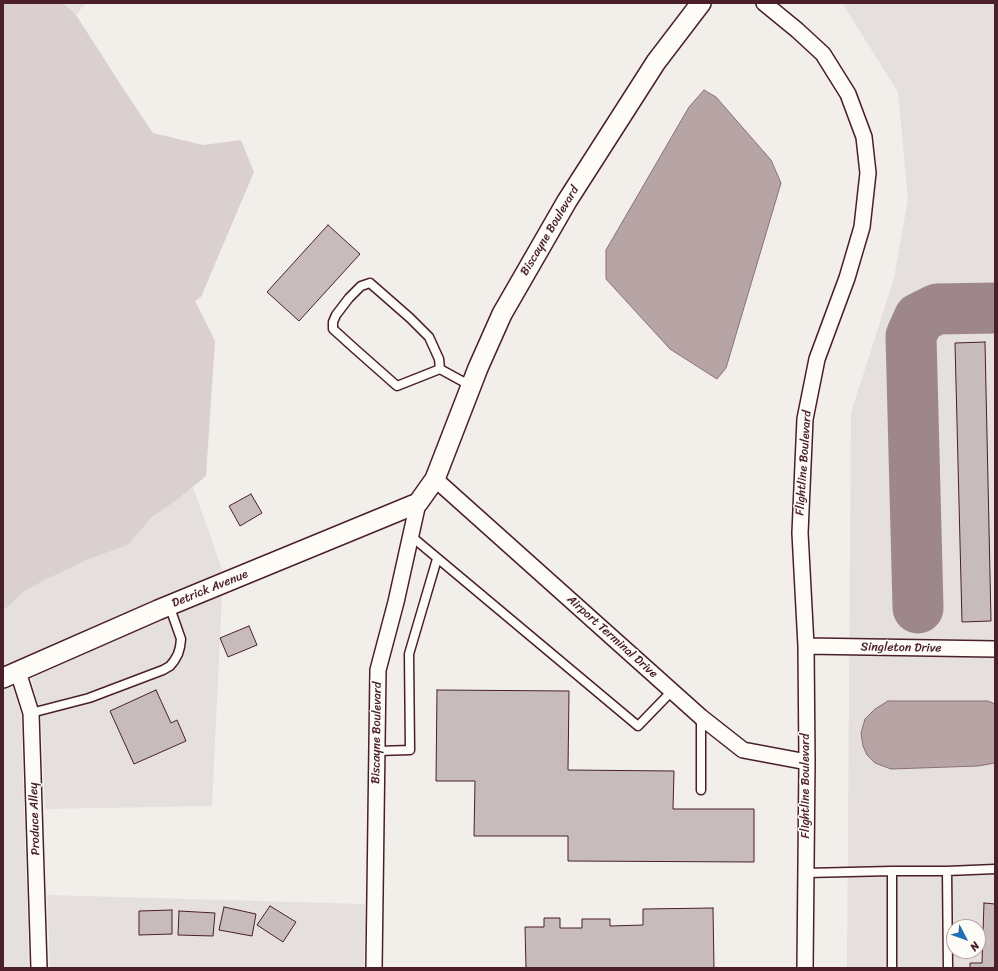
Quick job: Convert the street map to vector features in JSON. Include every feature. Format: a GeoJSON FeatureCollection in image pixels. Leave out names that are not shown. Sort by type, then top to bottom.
{"type":"FeatureCollection","features":[{"type":"Feature","properties":{"kind":"street","name":"Biscayne Boulevard"},"geometry":{"type":"LineString","coordinates":[[374,968],[378,670],[396,602],[418,503],[435,479],[478,368],[502,314],[568,201],[656,62],[701,3]]}},
{"type":"Feature","properties":{"kind":"street","name":"Flightline Boulevard"},"geometry":{"type":"LineString","coordinates":[[764,3],[823,54],[848,94],[864,137],[868,173],[862,227],[848,278],[817,359],[805,419],[800,532],[806,646],[807,762],[805,968]]}},
{"type":"Feature","properties":{"kind":"street","name":"Airport Terminal Drive"},"geometry":{"type":"LineString","coordinates":[[435,479],[701,717],[743,750],[807,762]]}},
{"type":"Feature","properties":{"kind":"street","name":"Detrick Avenue"},"geometry":{"type":"LineString","coordinates":[[11,675],[169,606],[418,503]]}},
{"type":"Feature","properties":{"kind":"street","name":"Singleton Drive"},"geometry":{"type":"LineString","coordinates":[[806,646],[995,649]]}},
{"type":"Feature","properties":{"kind":"street","name":"Produce Alley"},"geometry":{"type":"LineString","coordinates":[[11,675],[31,713],[39,968]]}},
{"type":"Feature","properties":{"kind":"lane"},"geometry":{"type":"LineString","coordinates":[[370,283],[429,337],[439,359],[440,369],[397,386],[334,329],[333,322],[336,315],[349,298],[361,286],[370,283]]}},
{"type":"Feature","properties":{"kind":"lane"},"geometry":{"type":"LineString","coordinates":[[440,369],[471,386]]}},
{"type":"Feature","properties":{"kind":"lane"},"geometry":{"type":"LineString","coordinates":[[411,536],[638,726],[672,691]]}},
{"type":"Feature","properties":{"kind":"lane"},"geometry":{"type":"LineString","coordinates":[[377,750],[410,750],[409,654],[437,558]]}},
{"type":"Feature","properties":{"kind":"lane"},"geometry":{"type":"LineString","coordinates":[[31,713],[89,698],[170,666],[178,654],[181,639],[169,606]]}},
{"type":"Feature","properties":{"kind":"lane"},"geometry":{"type":"LineString","coordinates":[[700,790],[701,717]]}},
{"type":"Feature","properties":{"kind":"lane"},"geometry":{"type":"LineString","coordinates":[[806,873],[995,869]]}},
{"type":"Feature","properties":{"kind":"lane"},"geometry":{"type":"LineString","coordinates":[[892,871],[892,968]]}},
{"type":"Feature","properties":{"kind":"lane"},"geometry":{"type":"LineString","coordinates":[[947,871],[948,968]]}},
{"type":"Feature","properties":{"kind":"shaded area"},"geometry":{"type":"Polygon","coordinates":[[[3,3],[63,3],[76,15],[153,133],[203,145],[241,140],[254,172],[201,297],[195,301],[215,341],[206,476],[178,499],[151,518],[128,545],[89,559],[45,580],[23,592],[3,611],[3,3]]]}},
{"type":"Feature","properties":{"kind":"shaded area"},"geometry":{"type":"Polygon","coordinates":[[[63,3],[86,3],[76,15],[63,3]]]}},
{"type":"Feature","properties":{"kind":"shaded area"},"geometry":{"type":"Polygon","coordinates":[[[842,3],[995,3],[995,968],[847,968],[851,413],[894,278],[908,199],[898,92],[842,3]]]}},
{"type":"Feature","properties":{"kind":"shaded area"},"geometry":{"type":"Polygon","coordinates":[[[704,90],[716,97],[771,160],[781,183],[726,368],[717,379],[670,349],[606,279],[606,250],[689,107],[704,90]]]}},
{"type":"Feature","properties":{"kind":"shaded area"},"geometry":{"type":"Polygon","coordinates":[[[193,487],[223,572],[153,600],[14,662],[5,664],[3,667],[3,611],[23,592],[89,559],[128,545],[151,518],[193,487]]]}},
{"type":"Feature","properties":{"kind":"shaded area"},"geometry":{"type":"Polygon","coordinates":[[[222,595],[212,806],[45,809],[41,714],[31,678],[163,619],[222,595]]]}},
{"type":"Feature","properties":{"kind":"shaded area"},"geometry":{"type":"Polygon","coordinates":[[[12,686],[21,714],[29,968],[3,968],[3,690],[12,686]]]}},
{"type":"Feature","properties":{"kind":"shaded area"},"geometry":{"type":"Polygon","coordinates":[[[888,701],[988,701],[995,704],[995,763],[978,766],[891,769],[875,763],[867,755],[863,746],[861,733],[865,719],[875,709],[888,701]]]}},
{"type":"Feature","properties":{"kind":"shaded area"},"geometry":{"type":"Polygon","coordinates":[[[47,895],[365,904],[364,968],[50,968],[47,895]]]}},
{"type":"Feature","properties":{"kind":"building"},"geometry":{"type":"Polygon","coordinates":[[[328,225],[360,254],[299,321],[267,292],[328,225]]]}},
{"type":"Feature","properties":{"kind":"building"},"geometry":{"type":"Polygon","coordinates":[[[985,342],[991,621],[962,622],[955,343],[985,342]]]}},
{"type":"Feature","properties":{"kind":"building"},"geometry":{"type":"Polygon","coordinates":[[[251,494],[262,513],[240,526],[229,506],[251,494]]]}},
{"type":"Feature","properties":{"kind":"building"},"geometry":{"type":"Polygon","coordinates":[[[249,626],[257,645],[228,657],[220,638],[249,626]]]}},
{"type":"Feature","properties":{"kind":"building"},"geometry":{"type":"Polygon","coordinates":[[[156,690],[171,723],[177,720],[186,741],[134,764],[110,711],[156,690]]]}},
{"type":"Feature","properties":{"kind":"building"},"geometry":{"type":"Polygon","coordinates":[[[437,690],[569,691],[568,770],[674,771],[673,809],[754,809],[754,862],[568,861],[568,836],[474,836],[475,781],[436,781],[437,690]]]}},
{"type":"Feature","properties":{"kind":"building"},"geometry":{"type":"Polygon","coordinates":[[[984,903],[995,904],[995,968],[970,968],[970,963],[982,963],[982,959],[986,959],[986,919],[983,919],[984,903]]]}},
{"type":"Feature","properties":{"kind":"building"},"geometry":{"type":"Polygon","coordinates":[[[270,906],[296,922],[283,942],[257,925],[270,906]]]}},
{"type":"Feature","properties":{"kind":"building"},"geometry":{"type":"Polygon","coordinates":[[[224,907],[256,914],[252,936],[219,930],[224,907]]]}},
{"type":"Feature","properties":{"kind":"building"},"geometry":{"type":"Polygon","coordinates":[[[713,908],[714,968],[526,968],[525,927],[544,927],[544,918],[560,918],[560,928],[582,928],[582,919],[610,919],[610,926],[643,925],[643,909],[713,908]]]}},
{"type":"Feature","properties":{"kind":"building"},"geometry":{"type":"Polygon","coordinates":[[[172,910],[172,934],[139,935],[139,911],[172,910]]]}},
{"type":"Feature","properties":{"kind":"building"},"geometry":{"type":"Polygon","coordinates":[[[179,911],[215,913],[213,936],[178,935],[179,911]]]}},
{"type":"Feature","properties":{"kind":"taxiway"},"geometry":{"type":"LineString","coordinates":[[918,608],[911,336],[919,318],[937,309],[995,308]]}}]}
